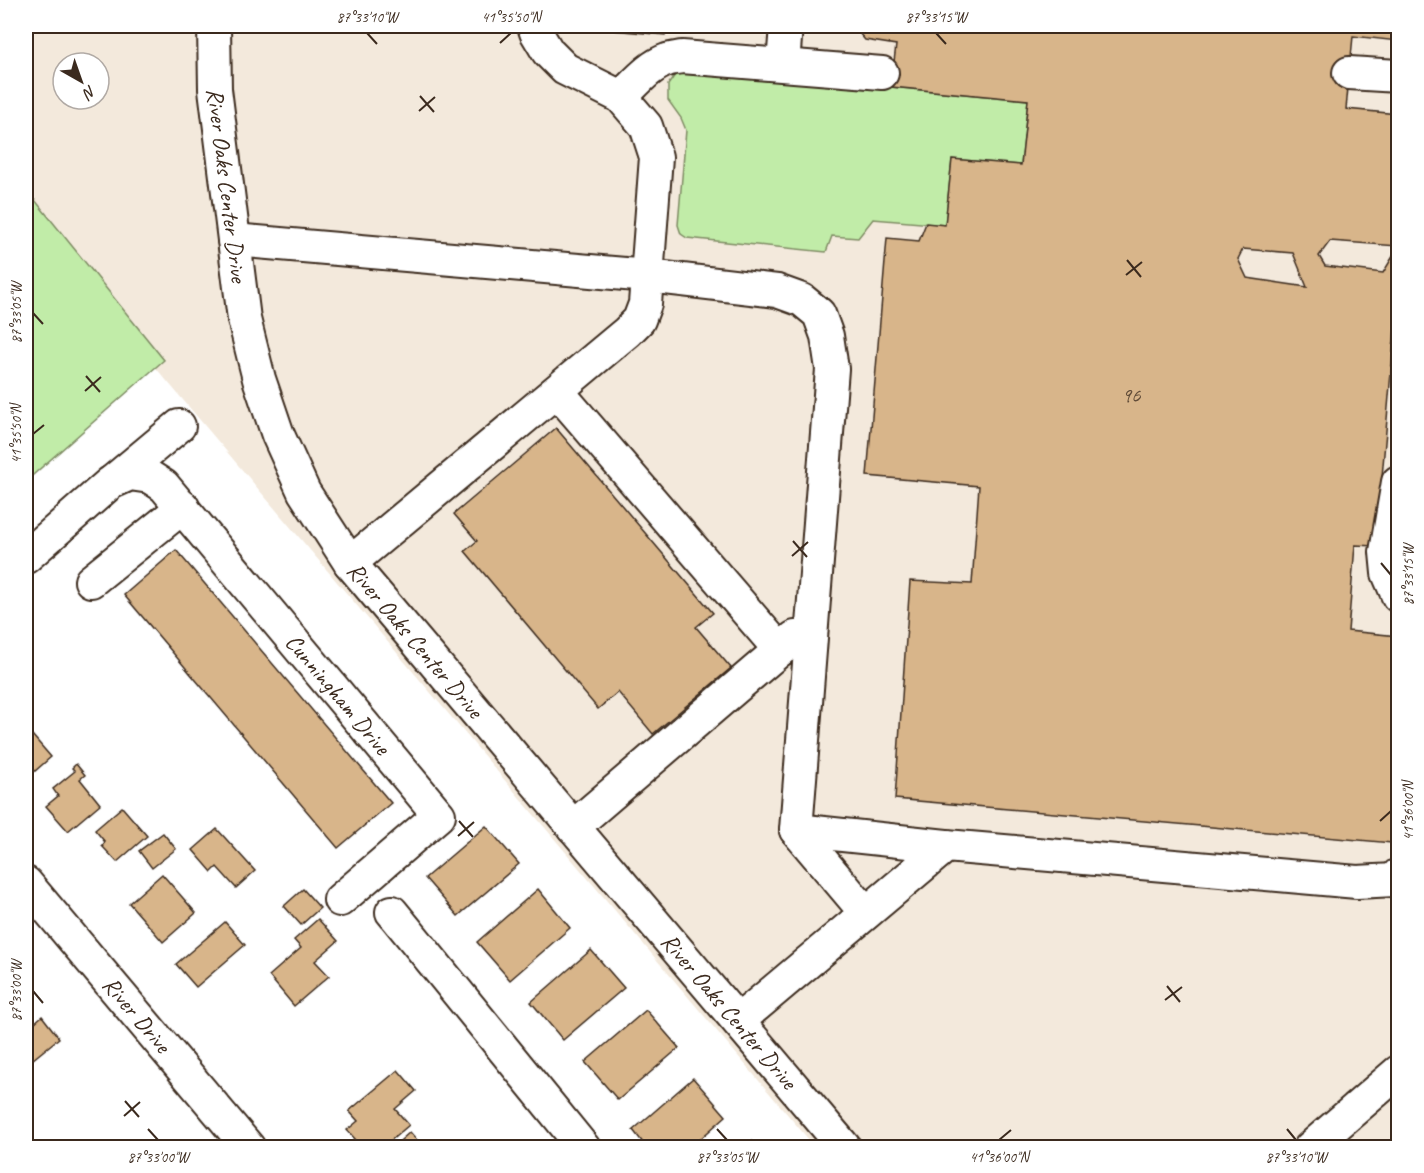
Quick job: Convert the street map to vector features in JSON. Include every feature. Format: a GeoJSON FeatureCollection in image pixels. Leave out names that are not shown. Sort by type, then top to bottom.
{"type":"FeatureCollection","features":[{"type":"Feature","properties":{"kind":"street","name":"River Oaks Center Drive"},"geometry":{"type":"LineString","coordinates":[[214,26],[215,88],[244,319],[278,435],[304,492],[350,563],[845,1148]]}},
{"type":"Feature","properties":{"kind":"street"},"geometry":{"type":"LineString","coordinates":[[350,563],[627,332],[639,320],[645,304],[656,157],[646,126],[621,97],[566,69],[548,52],[534,26]]}},
{"type":"Feature","properties":{"kind":"street"},"geometry":{"type":"LineString","coordinates":[[783,64],[786,26]]}},
{"type":"Feature","properties":{"kind":"street"},"geometry":{"type":"LineString","coordinates":[[621,97],[641,78],[667,60],[682,57],[882,72]]}},
{"type":"Feature","properties":{"kind":"street"},"geometry":{"type":"LineString","coordinates":[[1349,73],[1398,76]]}},
{"type":"Feature","properties":{"kind":"street"},"geometry":{"type":"LineString","coordinates":[[234,240],[648,276],[777,291],[802,300],[819,314],[827,336],[832,369],[796,830],[866,913]]}},
{"type":"Feature","properties":{"kind":"street"},"geometry":{"type":"LineString","coordinates":[[556,391],[780,650]]}},
{"type":"Feature","properties":{"kind":"street"},"geometry":{"type":"LineString","coordinates":[[26,557],[179,426]]}},
{"type":"Feature","properties":{"kind":"street","name":"Cunningham Drive"},"geometry":{"type":"LineString","coordinates":[[110,483],[130,474],[150,477],[164,486],[439,816],[340,900]]}},
{"type":"Feature","properties":{"kind":"street"},"geometry":{"type":"LineString","coordinates":[[1398,483],[1386,552],[1388,573],[1398,596]]}},
{"type":"Feature","properties":{"kind":"street"},"geometry":{"type":"LineString","coordinates":[[91,581],[183,507]]}},
{"type":"Feature","properties":{"kind":"street"},"geometry":{"type":"LineString","coordinates":[[573,826],[812,622]]}},
{"type":"Feature","properties":{"kind":"street"},"geometry":{"type":"LineString","coordinates":[[796,830],[946,846],[1357,882],[1397,880]]}},
{"type":"Feature","properties":{"kind":"street"},"geometry":{"type":"LineString","coordinates":[[738,1021],[946,846]]}},
{"type":"Feature","properties":{"kind":"street","name":"River Drive"},"geometry":{"type":"LineString","coordinates":[[26,883],[249,1148]]}},
{"type":"Feature","properties":{"kind":"street"},"geometry":{"type":"LineString","coordinates":[[392,912],[584,1148]]}},
{"type":"Feature","properties":{"kind":"street"},"geometry":{"type":"LineString","coordinates":[[1310,1148],[1398,1072]]}},
{"type":"Feature","properties":{"kind":"shaded area"},"geometry":{"type":"Polygon","coordinates":[[[26,26],[1398,26],[1398,1147],[815,1147],[26,216],[26,26]]]}},
{"type":"Feature","properties":{"kind":"green space"},"geometry":{"type":"Polygon","coordinates":[[[703,65],[891,82],[891,87],[1028,100],[1021,165],[952,159],[945,225],[873,219],[858,238],[832,236],[826,252],[687,238],[681,234],[678,225],[686,130],[681,118],[668,100],[668,85],[675,75],[703,65]]]}},
{"type":"Feature","properties":{"kind":"green space"},"geometry":{"type":"Polygon","coordinates":[[[26,189],[164,360],[26,481],[26,189]]]}},
{"type":"Feature","properties":{"kind":"building"},"geometry":{"type":"Polygon","coordinates":[[[579,26],[666,26],[665,35],[579,26]]]}},
{"type":"Feature","properties":{"kind":"building"},"geometry":{"type":"Polygon","coordinates":[[[853,26],[1398,26],[1398,41],[1353,36],[1346,109],[1398,114],[1398,246],[1330,241],[1319,256],[1325,266],[1383,273],[1398,248],[1398,306],[1376,546],[1355,545],[1348,631],[1398,636],[1398,767],[1392,843],[895,799],[910,581],[972,584],[979,486],[867,476],[887,238],[919,241],[926,223],[945,225],[952,159],[1021,165],[1028,100],[891,87],[896,45],[865,40],[853,26]],[[1243,249],[1238,259],[1247,278],[1307,287],[1293,253],[1243,249]]]}},
{"type":"Feature","properties":{"kind":"building"},"geometry":{"type":"Polygon","coordinates":[[[556,428],[713,613],[696,627],[731,668],[653,734],[618,692],[598,709],[465,551],[477,541],[454,514],[556,428]]]}},
{"type":"Feature","properties":{"kind":"building"},"geometry":{"type":"Polygon","coordinates":[[[176,550],[391,803],[338,848],[124,595],[176,550]]]}},
{"type":"Feature","properties":{"kind":"building"},"geometry":{"type":"Polygon","coordinates":[[[26,728],[51,757],[26,779],[26,728]]]}},
{"type":"Feature","properties":{"kind":"building"},"geometry":{"type":"Polygon","coordinates":[[[76,764],[85,775],[80,779],[100,804],[68,831],[46,806],[58,796],[53,789],[75,771],[72,768],[76,764]]]}},
{"type":"Feature","properties":{"kind":"building"},"geometry":{"type":"Polygon","coordinates":[[[122,807],[147,836],[117,862],[102,846],[105,842],[95,830],[122,807]]]}},
{"type":"Feature","properties":{"kind":"building"},"geometry":{"type":"Polygon","coordinates":[[[486,826],[519,864],[458,916],[425,878],[486,826]]]}},
{"type":"Feature","properties":{"kind":"building"},"geometry":{"type":"Polygon","coordinates":[[[217,829],[255,871],[236,888],[217,867],[212,872],[193,850],[217,829]]]}},
{"type":"Feature","properties":{"kind":"building"},"geometry":{"type":"Polygon","coordinates":[[[163,833],[176,849],[152,868],[139,851],[163,833]]]}},
{"type":"Feature","properties":{"kind":"building"},"geometry":{"type":"Polygon","coordinates":[[[162,874],[196,913],[163,942],[129,903],[162,874]]]}},
{"type":"Feature","properties":{"kind":"building"},"geometry":{"type":"Polygon","coordinates":[[[303,889],[320,908],[301,925],[284,906],[303,889]]]}},
{"type":"Feature","properties":{"kind":"building"},"geometry":{"type":"Polygon","coordinates":[[[538,889],[570,928],[510,980],[477,942],[538,889]]]}},
{"type":"Feature","properties":{"kind":"building"},"geometry":{"type":"Polygon","coordinates":[[[318,919],[338,941],[315,961],[329,976],[294,1006],[269,976],[301,948],[294,940],[318,919]]]}},
{"type":"Feature","properties":{"kind":"building"},"geometry":{"type":"Polygon","coordinates":[[[225,922],[245,945],[196,987],[176,964],[225,922]]]}},
{"type":"Feature","properties":{"kind":"building"},"geometry":{"type":"Polygon","coordinates":[[[591,950],[624,988],[563,1040],[531,1002],[591,950]]]}},
{"type":"Feature","properties":{"kind":"building"},"geometry":{"type":"Polygon","coordinates":[[[646,1010],[679,1048],[618,1100],[585,1062],[646,1010]]]}},
{"type":"Feature","properties":{"kind":"building"},"geometry":{"type":"Polygon","coordinates":[[[42,1016],[59,1038],[32,1060],[26,1052],[26,1030],[42,1016]]]}},
{"type":"Feature","properties":{"kind":"building"},"geometry":{"type":"Polygon","coordinates":[[[398,1070],[416,1091],[395,1109],[409,1125],[382,1148],[345,1148],[355,1139],[347,1130],[358,1121],[349,1111],[398,1070]]]}},
{"type":"Feature","properties":{"kind":"building"},"geometry":{"type":"Polygon","coordinates":[[[693,1078],[726,1116],[690,1148],[647,1148],[633,1130],[693,1078]]]}},
{"type":"Feature","properties":{"kind":"building"},"geometry":{"type":"Polygon","coordinates":[[[410,1132],[424,1148],[392,1148],[410,1132]]]}},
{"type":"Feature","properties":{"kind":"building"},"geometry":{"type":"Polygon","coordinates":[[[752,1141],[758,1148],[744,1148],[752,1141]]]}}]}
